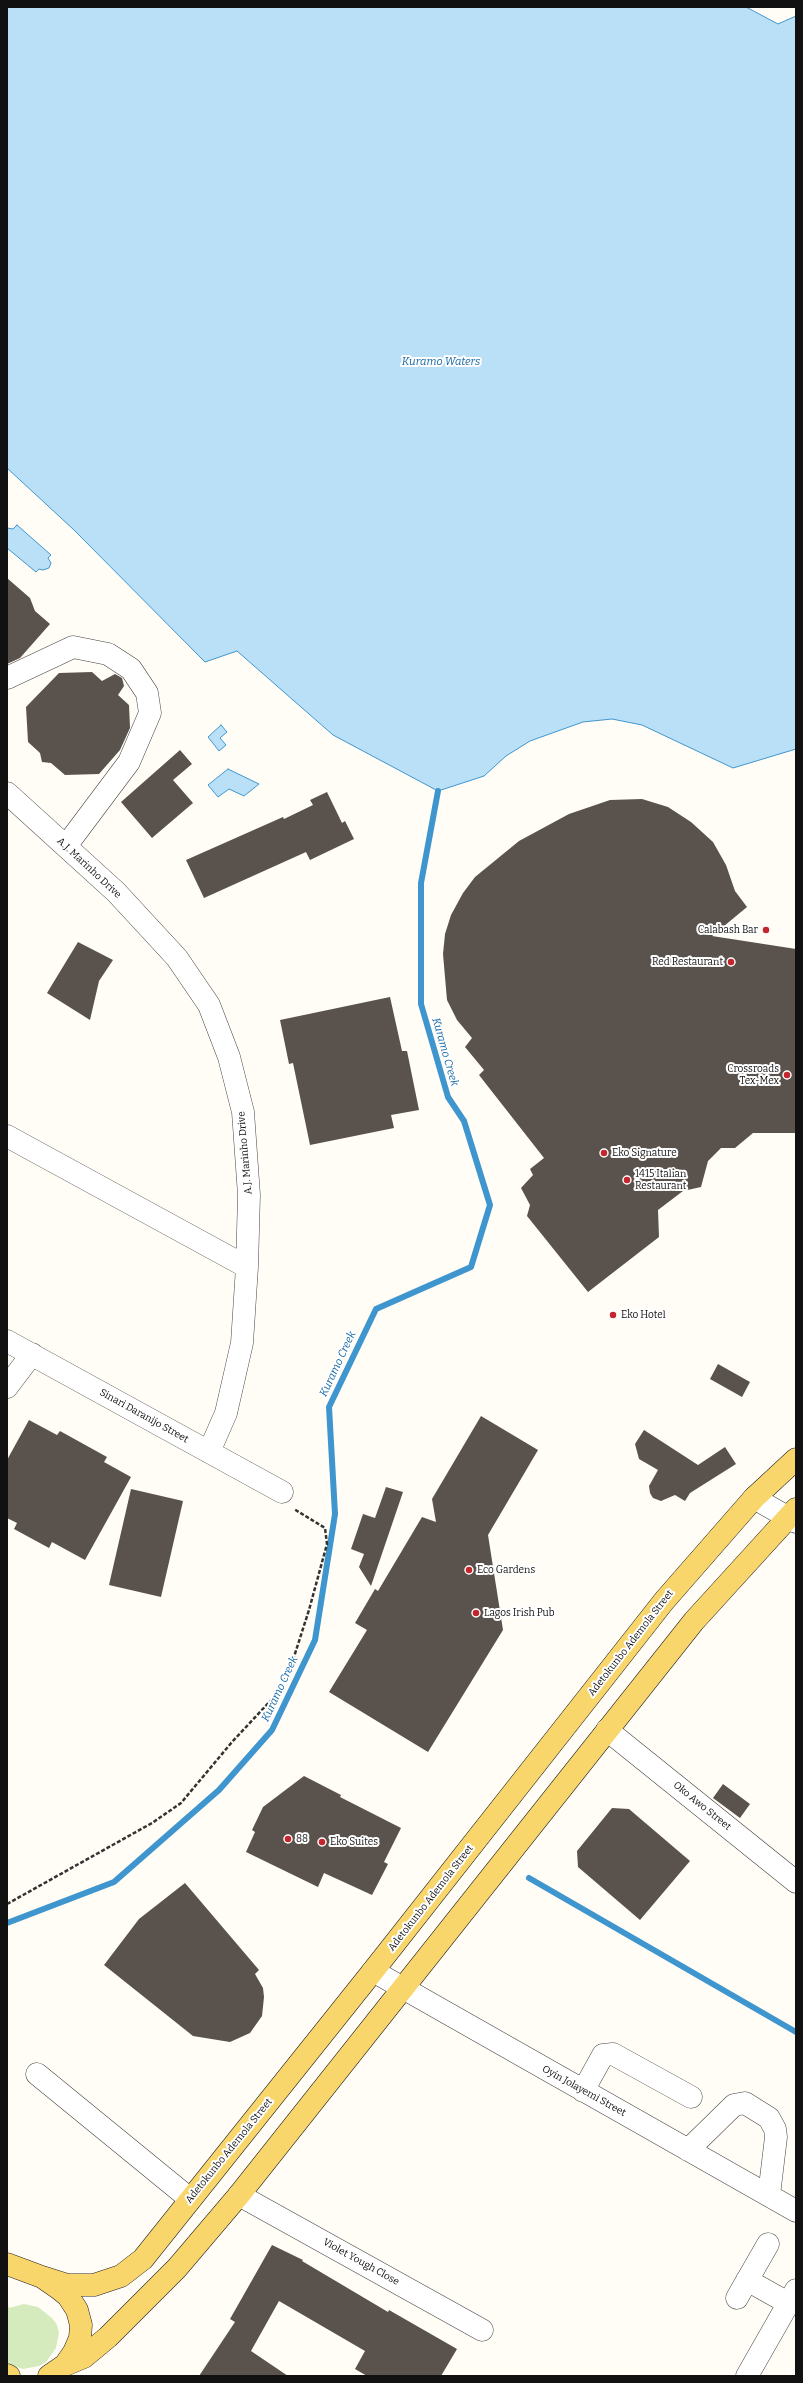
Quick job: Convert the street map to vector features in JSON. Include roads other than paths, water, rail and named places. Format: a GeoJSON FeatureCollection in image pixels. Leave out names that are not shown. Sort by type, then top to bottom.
{"type":"FeatureCollection","features":[{"type":"Feature","properties":{"kind":"main road","name":"Adetokunbo Ademola Street"},"geometry":{"type":"LineString","coordinates":[[42,2277],[67,2285],[94,2285],[121,2276],[143,2259],[373,1971],[664,1601],[754,1498],[796,1459]]}},
{"type":"Feature","properties":{"kind":"main road"},"geometry":{"type":"LineString","coordinates":[[57,2371],[84,2357],[139,2308],[177,2268],[239,2195],[404,1989],[694,1621],[793,1516]]}},
{"type":"Feature","properties":{"kind":"main road"},"geometry":{"type":"LineString","coordinates":[[7,2264],[42,2277],[68,2296],[77,2310],[81,2325],[80,2338],[57,2371]]}},
{"type":"Feature","properties":{"kind":"street"},"geometry":{"type":"LineString","coordinates":[[7,678],[73,647],[108,654],[131,669],[147,693],[150,713],[129,762],[66,846]]}},
{"type":"Feature","properties":{"kind":"street","name":"A.J. Marinho Drive"},"geometry":{"type":"LineString","coordinates":[[7,793],[116,892],[177,958],[209,1005],[229,1057],[243,1112],[249,1195],[247,1267],[242,1343],[226,1413],[209,1452]]}},
{"type":"Feature","properties":{"kind":"street"},"geometry":{"type":"LineString","coordinates":[[7,1136],[247,1267]]}},
{"type":"Feature","properties":{"kind":"street","name":"Sinari Daranijo Street"},"geometry":{"type":"LineString","coordinates":[[7,1340],[282,1492]]}},
{"type":"Feature","properties":{"kind":"street"},"geometry":{"type":"LineString","coordinates":[[7,1387],[32,1354]]}},
{"type":"Feature","properties":{"kind":"street"},"geometry":{"type":"LineString","coordinates":[[754,1498],[793,1516]]}},
{"type":"Feature","properties":{"kind":"street","name":"Oko Awo Street"},"geometry":{"type":"LineString","coordinates":[[608,1730],[796,1882]]}},
{"type":"Feature","properties":{"kind":"street","name":"Oyin Jolayemi Street"},"geometry":{"type":"LineString","coordinates":[[373,1971],[796,2211]]}},
{"type":"Feature","properties":{"kind":"street"},"geometry":{"type":"LineString","coordinates":[[583,2091],[604,2056],[613,2054],[691,2097]]}},
{"type":"Feature","properties":{"kind":"street"},"geometry":{"type":"LineString","coordinates":[[37,2074],[190,2199]]}},
{"type":"Feature","properties":{"kind":"street"},"geometry":{"type":"LineString","coordinates":[[688,2150],[734,2105],[745,2103],[769,2118],[775,2129],[776,2137],[769,2195]]}},
{"type":"Feature","properties":{"kind":"street","name":"Violet Yough Close"},"geometry":{"type":"LineString","coordinates":[[239,2195],[482,2330]]}},
{"type":"Feature","properties":{"kind":"street"},"geometry":{"type":"LineString","coordinates":[[747,2376],[792,2296],[742,2289],[768,2244]]}},
{"type":"Feature","properties":{"kind":"water","name":"Kuramo Waters"},"geometry":{"type":"Polygon","coordinates":[[[7,7],[746,7],[778,24],[796,16],[796,749],[733,768],[642,725],[612,719],[583,722],[530,741],[506,756],[484,776],[438,791],[333,735],[237,651],[205,662],[74,530],[7,468],[7,7]]]}},
{"type":"Feature","properties":{"kind":"water"},"geometry":{"type":"Polygon","coordinates":[[[17,525],[51,555],[48,558],[51,563],[49,568],[43,570],[39,569],[36,572],[7,548],[7,528],[13,529],[17,525]]]}},
{"type":"Feature","properties":{"kind":"water"},"geometry":{"type":"Polygon","coordinates":[[[221,725],[227,732],[220,738],[226,745],[219,751],[208,737],[221,725]]]}},
{"type":"Feature","properties":{"kind":"water"},"geometry":{"type":"Polygon","coordinates":[[[228,769],[259,784],[244,796],[229,789],[218,797],[208,785],[228,769]]]}},
{"type":"Feature","properties":{"kind":"waterway","name":"Kuramo Creek"},"geometry":{"type":"LineString","coordinates":[[7,1923],[114,1882],[219,1790],[272,1730],[315,1640],[335,1514],[329,1407],[376,1309],[471,1267],[490,1205],[464,1121],[448,1097],[421,1004],[421,883],[438,791]]}},
{"type":"Feature","properties":{"kind":"waterway"},"geometry":{"type":"LineString","coordinates":[[529,1878],[796,2032]]}},
{"type":"Feature","properties":{"kind":"place","name":"Calabash Bar"},"geometry":{"type":"Point","coordinates":[766,930]}},
{"type":"Feature","properties":{"kind":"place","name":"Red Restaurant"},"geometry":{"type":"Point","coordinates":[731,962]}},
{"type":"Feature","properties":{"kind":"place","name":"Crossroads Tex-Mex"},"geometry":{"type":"Point","coordinates":[787,1075]}},
{"type":"Feature","properties":{"kind":"place","name":"Eko Signature"},"geometry":{"type":"Point","coordinates":[604,1153]}},
{"type":"Feature","properties":{"kind":"place","name":"1415 Italian Restaurant"},"geometry":{"type":"Point","coordinates":[627,1180]}},
{"type":"Feature","properties":{"kind":"place","name":"Eko Hotel"},"geometry":{"type":"Point","coordinates":[613,1315]}},
{"type":"Feature","properties":{"kind":"place","name":"Eco Gardens"},"geometry":{"type":"Point","coordinates":[469,1570]}},
{"type":"Feature","properties":{"kind":"place","name":"Lagos Irish Pub"},"geometry":{"type":"Point","coordinates":[476,1613]}},
{"type":"Feature","properties":{"kind":"place","name":"88"},"geometry":{"type":"Point","coordinates":[288,1839]}},
{"type":"Feature","properties":{"kind":"place","name":"Eko Suites"},"geometry":{"type":"Point","coordinates":[322,1842]}}]}
